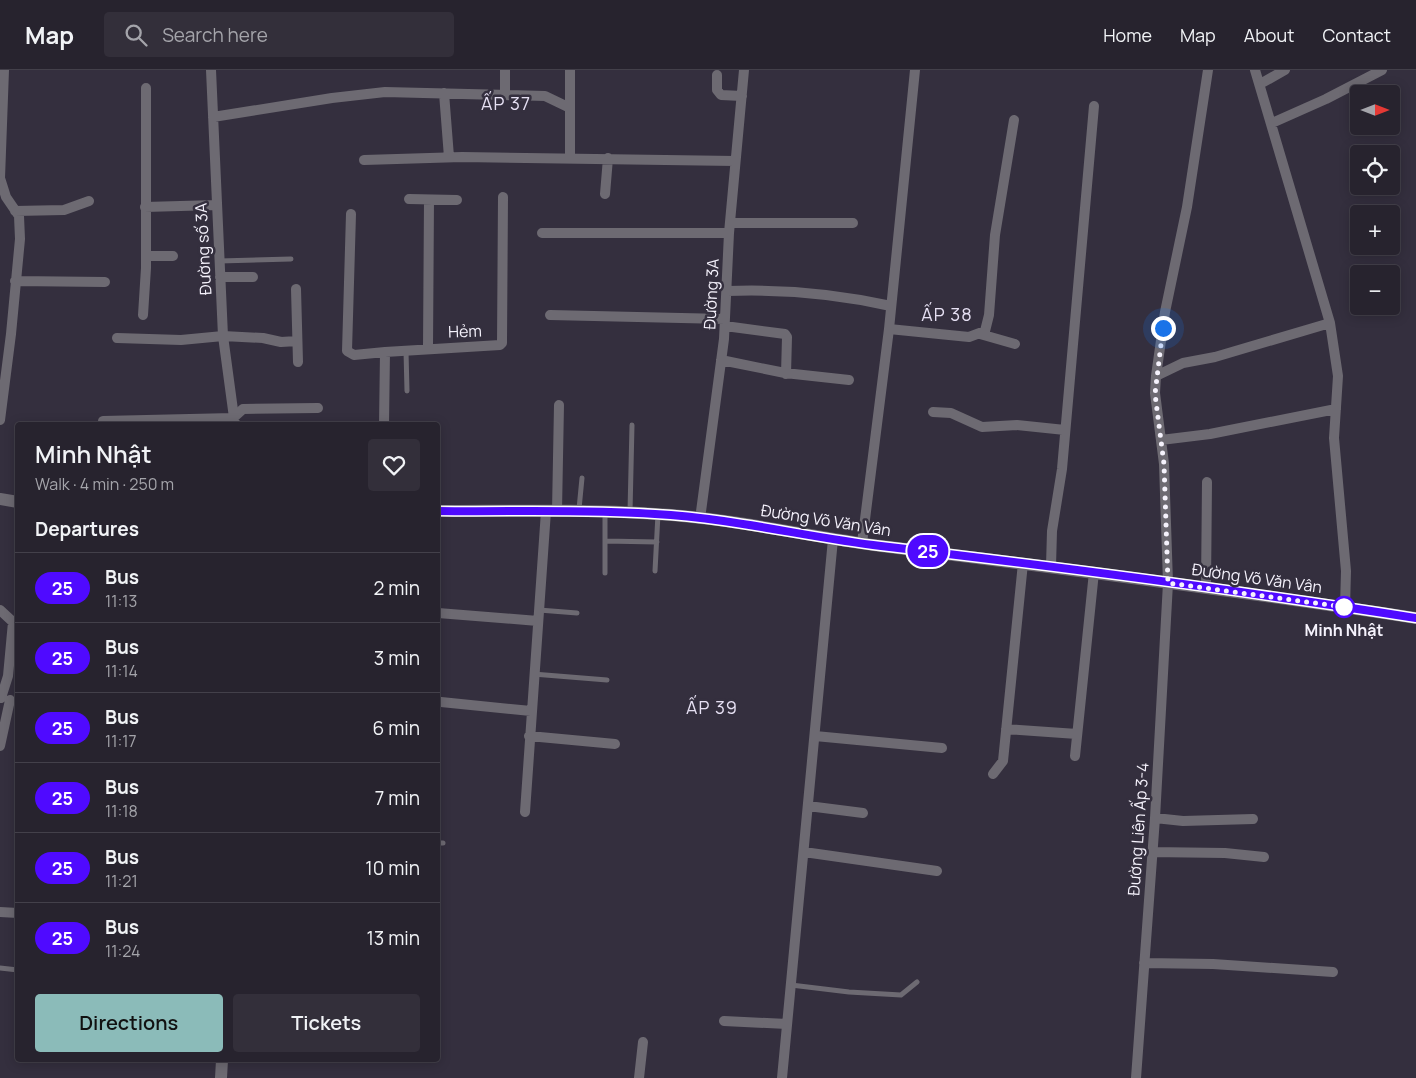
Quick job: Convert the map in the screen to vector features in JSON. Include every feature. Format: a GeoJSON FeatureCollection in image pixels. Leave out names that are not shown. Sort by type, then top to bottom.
{"type":"FeatureCollection","features":[{"type":"Feature","properties":{"kind":"street"},"geometry":{"type":"LineString","coordinates":[[0,420],[3,379],[20,239],[19,216],[6,197],[0,178],[4,70]]}},
{"type":"Feature","properties":{"kind":"street","name":"Đường số 3A"},"geometry":{"type":"LineString","coordinates":[[210,70],[224,336],[234,421]]}},
{"type":"Feature","properties":{"kind":"street"},"geometry":{"type":"LineString","coordinates":[[505,95],[506,70]]}},
{"type":"Feature","properties":{"kind":"street"},"geometry":{"type":"LineString","coordinates":[[570,70],[570,158]]}},
{"type":"Feature","properties":{"kind":"street","name":"Đường 3A"},"geometry":{"type":"LineString","coordinates":[[700,519],[725,322],[729,228],[744,70]]}},
{"type":"Feature","properties":{"kind":"street"},"geometry":{"type":"LineString","coordinates":[[862,543],[892,306],[915,70]]}},
{"type":"Feature","properties":{"kind":"street","name":"Đường Liên Ấp 3-4"},"geometry":{"type":"LineString","coordinates":[[1136,1078],[1151,852],[1155,818],[1168,583],[1161,440],[1155,394],[1156,376],[1167,303],[1187,207],[1208,70]]}},
{"type":"Feature","properties":{"kind":"street"},"geometry":{"type":"LineString","coordinates":[[1255,70],[1330,323],[1338,376],[1334,438],[1346,571],[1345,607]]}},
{"type":"Feature","properties":{"kind":"street"},"geometry":{"type":"LineString","coordinates":[[1260,84],[1285,70]]}},
{"type":"Feature","properties":{"kind":"street"},"geometry":{"type":"LineString","coordinates":[[1272,124],[1382,70]]}},
{"type":"Feature","properties":{"kind":"street"},"geometry":{"type":"LineString","coordinates":[[717,75],[717,90],[721,95],[742,96]]}},
{"type":"Feature","properties":{"kind":"street"},"geometry":{"type":"LineString","coordinates":[[143,315],[146,256],[146,88]]}},
{"type":"Feature","properties":{"kind":"street"},"geometry":{"type":"LineString","coordinates":[[213,117],[376,93],[545,96],[570,108]]}},
{"type":"Feature","properties":{"kind":"street"},"geometry":{"type":"LineString","coordinates":[[444,93],[449,157]]}},
{"type":"Feature","properties":{"kind":"street"},"geometry":{"type":"LineString","coordinates":[[1051,566],[1052,531],[1066,430],[1094,106]]}},
{"type":"Feature","properties":{"kind":"street"},"geometry":{"type":"LineString","coordinates":[[889,329],[969,337],[985,331],[989,315],[995,235],[1014,120]]}},
{"type":"Feature","properties":{"kind":"street"},"geometry":{"type":"LineString","coordinates":[[364,160],[449,157],[735,161]]}},
{"type":"Feature","properties":{"kind":"street"},"geometry":{"type":"LineString","coordinates":[[605,194],[608,158]]}},
{"type":"Feature","properties":{"kind":"street","name":"Hẻm"},"geometry":{"type":"LineString","coordinates":[[351,214],[347,351],[354,356],[428,348],[500,345],[502,343],[503,197]]}},
{"type":"Feature","properties":{"kind":"street"},"geometry":{"type":"LineString","coordinates":[[409,199],[457,200]]}},
{"type":"Feature","properties":{"kind":"street"},"geometry":{"type":"LineString","coordinates":[[428,348],[429,200]]}},
{"type":"Feature","properties":{"kind":"street"},"geometry":{"type":"LineString","coordinates":[[15,210],[64,210],[89,201]]}},
{"type":"Feature","properties":{"kind":"street"},"geometry":{"type":"LineString","coordinates":[[145,207],[216,205]]}},
{"type":"Feature","properties":{"kind":"street"},"geometry":{"type":"LineString","coordinates":[[542,233],[853,223]]}},
{"type":"Feature","properties":{"kind":"street"},"geometry":{"type":"LineString","coordinates":[[146,256],[173,256]]}},
{"type":"Feature","properties":{"kind":"street"},"geometry":{"type":"LineString","coordinates":[[220,277],[253,277]]}},
{"type":"Feature","properties":{"kind":"street"},"geometry":{"type":"LineString","coordinates":[[15,281],[105,282]]}},
{"type":"Feature","properties":{"kind":"street"},"geometry":{"type":"LineString","coordinates":[[296,289],[298,362]]}},
{"type":"Feature","properties":{"kind":"street"},"geometry":{"type":"LineString","coordinates":[[727,292],[783,292],[849,297],[892,306]]}},
{"type":"Feature","properties":{"kind":"street"},"geometry":{"type":"LineString","coordinates":[[550,315],[725,322],[785,334],[787,337],[786,374]]}},
{"type":"Feature","properties":{"kind":"street"},"geometry":{"type":"LineString","coordinates":[[1156,376],[1183,363],[1215,357],[1330,323]]}},
{"type":"Feature","properties":{"kind":"street"},"geometry":{"type":"LineString","coordinates":[[980,334],[1015,344]]}},
{"type":"Feature","properties":{"kind":"street"},"geometry":{"type":"LineString","coordinates":[[117,338],[181,340],[224,336],[263,338],[281,342],[297,341]]}},
{"type":"Feature","properties":{"kind":"street"},"geometry":{"type":"LineString","coordinates":[[384,422],[385,352]]}},
{"type":"Feature","properties":{"kind":"street"},"geometry":{"type":"LineString","coordinates":[[721,360],[786,374],[850,380]]}},
{"type":"Feature","properties":{"kind":"street"},"geometry":{"type":"LineString","coordinates":[[525,812],[533,674],[551,511],[559,405]]}},
{"type":"Feature","properties":{"kind":"street"},"geometry":{"type":"LineString","coordinates":[[103,421],[234,421],[243,409],[318,408]]}},
{"type":"Feature","properties":{"kind":"street"},"geometry":{"type":"LineString","coordinates":[[1161,440],[1210,434],[1336,409]]}},
{"type":"Feature","properties":{"kind":"street"},"geometry":{"type":"LineString","coordinates":[[933,412],[951,413],[982,427],[1017,425],[1066,430]]}},
{"type":"Feature","properties":{"kind":"street"},"geometry":{"type":"LineString","coordinates":[[1206,587],[1207,482]]}},
{"type":"Feature","properties":{"kind":"street"},"geometry":{"type":"LineString","coordinates":[[0,499],[15,502]]}},
{"type":"Feature","properties":{"kind":"street","name":"Đường Võ Văn Vân"},"geometry":{"type":"LineString","coordinates":[[440,511],[578,511],[658,514],[745,524],[862,543],[1206,587],[1416,618]]}},
{"type":"Feature","properties":{"kind":"street"},"geometry":{"type":"LineString","coordinates":[[782,1078],[833,539]]}},
{"type":"Feature","properties":{"kind":"street"},"geometry":{"type":"LineString","coordinates":[[993,774],[1003,761],[1023,563]]}},
{"type":"Feature","properties":{"kind":"street"},"geometry":{"type":"LineString","coordinates":[[1075,756],[1094,572]]}},
{"type":"Feature","properties":{"kind":"street"},"geometry":{"type":"LineString","coordinates":[[0,610],[13,622],[7,698],[0,746]]}},
{"type":"Feature","properties":{"kind":"street"},"geometry":{"type":"LineString","coordinates":[[440,613],[538,616]]}},
{"type":"Feature","properties":{"kind":"street"},"geometry":{"type":"LineString","coordinates":[[441,702],[531,711]]}},
{"type":"Feature","properties":{"kind":"street"},"geometry":{"type":"LineString","coordinates":[[1006,729],[1077,734]]}},
{"type":"Feature","properties":{"kind":"street"},"geometry":{"type":"LineString","coordinates":[[529,736],[615,744]]}},
{"type":"Feature","properties":{"kind":"street"},"geometry":{"type":"LineString","coordinates":[[815,736],[942,748]]}},
{"type":"Feature","properties":{"kind":"street"},"geometry":{"type":"LineString","coordinates":[[808,806],[863,813]]}},
{"type":"Feature","properties":{"kind":"street"},"geometry":{"type":"LineString","coordinates":[[1155,818],[1183,821],[1253,819]]}},
{"type":"Feature","properties":{"kind":"street"},"geometry":{"type":"LineString","coordinates":[[804,852],[937,871]]}},
{"type":"Feature","properties":{"kind":"street"},"geometry":{"type":"LineString","coordinates":[[1151,852],[1225,853],[1264,857]]}},
{"type":"Feature","properties":{"kind":"street"},"geometry":{"type":"LineString","coordinates":[[0,912],[15,913]]}},
{"type":"Feature","properties":{"kind":"street"},"geometry":{"type":"LineString","coordinates":[[1144,962],[1213,964],[1334,972]]}},
{"type":"Feature","properties":{"kind":"street"},"geometry":{"type":"LineString","coordinates":[[724,1020],[787,1024]]}},
{"type":"Feature","properties":{"kind":"street"},"geometry":{"type":"LineString","coordinates":[[640,1078],[643,1042]]}},
{"type":"Feature","properties":{"kind":"street"},"geometry":{"type":"LineString","coordinates":[[221,1078],[222,1062]]}},
{"type":"Feature","properties":{"kind":"lane"},"geometry":{"type":"LineString","coordinates":[[219,261],[291,259]]}},
{"type":"Feature","properties":{"kind":"lane"},"geometry":{"type":"LineString","coordinates":[[406,351],[407,391]]}},
{"type":"Feature","properties":{"kind":"lane"},"geometry":{"type":"LineString","coordinates":[[630,512],[632,426]]}},
{"type":"Feature","properties":{"kind":"lane"},"geometry":{"type":"LineString","coordinates":[[578,511],[582,478]]}},
{"type":"Feature","properties":{"kind":"lane"},"geometry":{"type":"LineString","coordinates":[[605,512],[605,573]]}},
{"type":"Feature","properties":{"kind":"lane"},"geometry":{"type":"LineString","coordinates":[[655,571],[658,514]]}},
{"type":"Feature","properties":{"kind":"lane"},"geometry":{"type":"LineString","coordinates":[[605,541],[657,542]]}},
{"type":"Feature","properties":{"kind":"lane"},"geometry":{"type":"LineString","coordinates":[[538,616],[577,613]]}},
{"type":"Feature","properties":{"kind":"lane"},"geometry":{"type":"LineString","coordinates":[[533,674],[607,680]]}},
{"type":"Feature","properties":{"kind":"lane"},"geometry":{"type":"LineString","coordinates":[[0,968],[15,970]]}},
{"type":"Feature","properties":{"kind":"lane"},"geometry":{"type":"LineString","coordinates":[[791,985],[849,992],[901,995],[917,982]]}},
{"type":"Feature","properties":{"kind":"bus line","name":"25"},"geometry":{"type":"LineString","coordinates":[[440,511],[538,510],[658,514],[745,524],[879,546],[1051,566],[1252,593],[1416,618]]}},
{"type":"Feature","properties":{"kind":"place","name":"Minh Nhật"},"geometry":{"type":"Point","coordinates":[1344,607]}},
{"type":"Feature","properties":{"kind":"district","name":"ẤP 37"},"geometry":{"type":"Point","coordinates":[506,104]}},
{"type":"Feature","properties":{"kind":"district","name":"ẤP 38"},"geometry":{"type":"Point","coordinates":[947,315]}},
{"type":"Feature","properties":{"kind":"district","name":"ẤP 39"},"geometry":{"type":"Point","coordinates":[712,708]}},
{"type":"Feature","properties":{"kind":"route"},"geometry":{"type":"LineString","coordinates":[[1163,328],[1155,394],[1164,464],[1168,583],[1344,607]]}}]}
